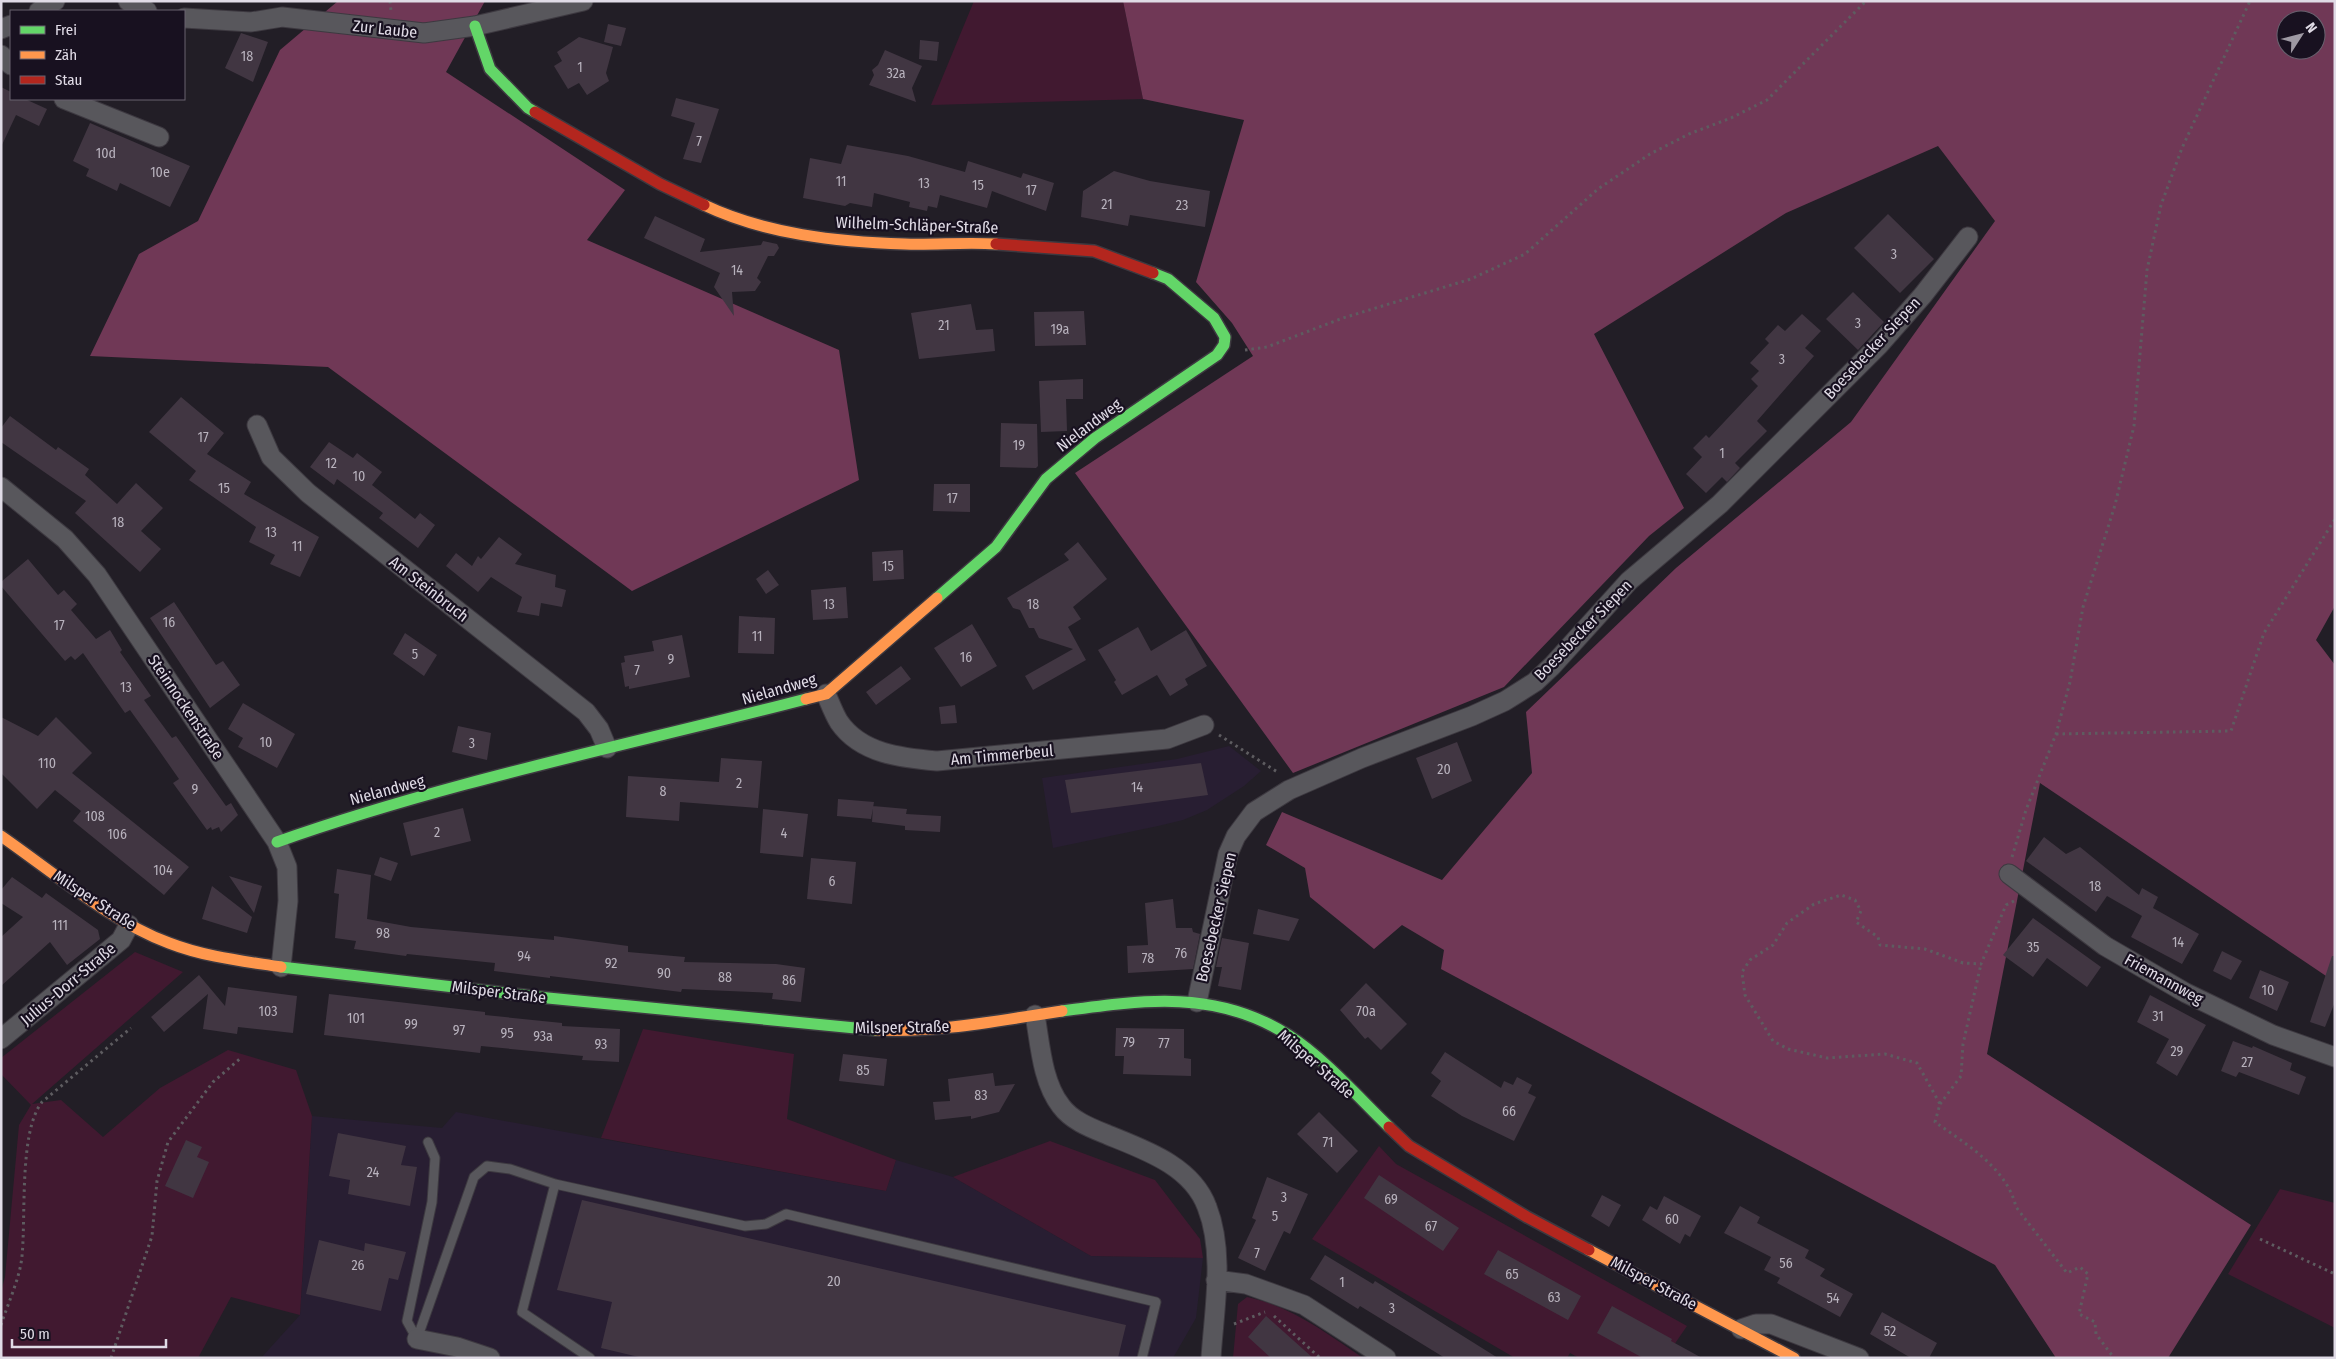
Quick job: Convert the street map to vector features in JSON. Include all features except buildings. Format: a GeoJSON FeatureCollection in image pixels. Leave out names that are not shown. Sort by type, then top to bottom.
{"type":"FeatureCollection","features":[{"type":"Feature","properties":{"kind":"street"},"geometry":{"type":"LineString","coordinates":[[41,10],[55,1]]}},
{"type":"Feature","properties":{"kind":"street"},"geometry":{"type":"LineString","coordinates":[[128,1],[145,10]]}},
{"type":"Feature","properties":{"kind":"street","name":"Zur Laube"},"geometry":{"type":"LineString","coordinates":[[185,18],[251,22],[282,17],[424,33],[475,26],[583,1]]}},
{"type":"Feature","properties":{"kind":"street","name":"Wilhelm-Schläper-Straße"},"geometry":{"type":"LineString","coordinates":[[475,26],[490,69],[528,108],[660,184],[715,210],[757,224],[813,237],[903,244],[993,244],[1094,251],[1168,279],[1214,318],[1225,337],[1224,345],[1217,355]]}},
{"type":"Feature","properties":{"kind":"street"},"geometry":{"type":"LineString","coordinates":[[1,55],[10,64]]}},
{"type":"Feature","properties":{"kind":"street"},"geometry":{"type":"LineString","coordinates":[[66,100],[159,137]]}},
{"type":"Feature","properties":{"kind":"street","name":"Boesebecker Siepen"},"geometry":{"type":"LineString","coordinates":[[1197,1002],[1228,854],[1254,812],[1267,802],[1298,786],[1472,716],[1505,701],[1535,682],[1552,666],[1608,602],[1630,580],[1720,504],[1879,345],[1923,295],[1968,237]]}},
{"type":"Feature","properties":{"kind":"street","name":"Nielandweg"},"geometry":{"type":"LineString","coordinates":[[277,842],[350,816],[607,748],[719,722],[826,694],[996,546],[1046,479],[1095,438],[1217,355]]}},
{"type":"Feature","properties":{"kind":"street","name":"Am Steinbruch"},"geometry":{"type":"LineString","coordinates":[[257,425],[271,457],[308,493],[586,712],[599,729],[607,748]]}},
{"type":"Feature","properties":{"kind":"street","name":"Steinnockenstraße"},"geometry":{"type":"LineString","coordinates":[[1,487],[64,539],[97,575],[277,842],[287,867],[288,893],[281,967]]}},
{"type":"Feature","properties":{"kind":"street","name":"Am Timmerbeul"},"geometry":{"type":"LineString","coordinates":[[826,694],[839,722],[851,736],[875,750],[904,758],[937,761],[1167,739],[1204,725]]}},
{"type":"Feature","properties":{"kind":"street","name":"Milsper Straße"},"geometry":{"type":"LineString","coordinates":[[1,836],[129,925],[193,951],[281,967],[548,998],[856,1029],[903,1030],[957,1026],[1127,1002],[1170,1000],[1197,1002],[1244,1012],[1288,1035],[1408,1146],[1510,1207],[1794,1358]]}},
{"type":"Feature","properties":{"kind":"street","name":"Friemannweg"},"geometry":{"type":"LineString","coordinates":[[2009,874],[2105,946],[2186,993],[2273,1035],[2335,1057]]}},
{"type":"Feature","properties":{"kind":"street","name":"Julius-Dorr-Straße"},"geometry":{"type":"LineString","coordinates":[[1,1039],[121,940],[129,925]]}},
{"type":"Feature","properties":{"kind":"street"},"geometry":{"type":"LineString","coordinates":[[1035,1015],[1049,1081],[1061,1106],[1082,1125],[1167,1161],[1185,1175],[1199,1191],[1207,1207],[1213,1231],[1216,1256],[1211,1358]]}},
{"type":"Feature","properties":{"kind":"street"},"geometry":{"type":"LineString","coordinates":[[1216,1280],[1246,1284],[1304,1305],[1386,1358]]}},
{"type":"Feature","properties":{"kind":"street"},"geometry":{"type":"LineString","coordinates":[[1741,1329],[1756,1324],[1771,1324],[1859,1358]]}},
{"type":"Feature","properties":{"kind":"street"},"geometry":{"type":"LineString","coordinates":[[417,1339],[455,1352],[490,1358]]}},
{"type":"Feature","properties":{"kind":"lane"},"geometry":{"type":"LineString","coordinates":[[417,1339],[406,1321],[432,1202],[435,1158],[428,1142]]}},
{"type":"Feature","properties":{"kind":"lane"},"geometry":{"type":"LineString","coordinates":[[417,1339],[474,1177],[487,1166],[510,1169],[555,1184],[745,1226],[766,1224],[786,1214],[1156,1302],[1142,1358]]}},
{"type":"Feature","properties":{"kind":"lane"},"geometry":{"type":"LineString","coordinates":[[555,1184],[522,1312],[590,1358]]}},
{"type":"Feature","properties":{"kind":"path"},"geometry":{"type":"LineString","coordinates":[[1217,355],[1268,346],[1343,318],[1471,279],[1506,265],[1525,254],[1598,189],[1650,154],[1767,100],[1866,1]]}},
{"type":"Feature","properties":{"kind":"path"},"geometry":{"type":"LineString","coordinates":[[2009,874],[2016,840],[2056,734],[2070,682],[2083,607],[2115,505],[2134,426],[2147,270],[2161,205],[2182,148],[2250,1]]}},
{"type":"Feature","properties":{"kind":"path"},"geometry":{"type":"LineString","coordinates":[[2056,734],[2231,731],[2264,633],[2335,519]]}},
{"type":"Feature","properties":{"kind":"path"},"geometry":{"type":"LineString","coordinates":[[1204,725],[1298,786]]}},
{"type":"Feature","properties":{"kind":"path"},"geometry":{"type":"LineString","coordinates":[[2032,891],[2006,905],[1981,964],[1962,1044],[1961,1076],[1940,1104],[1935,1122],[1985,1158],[2013,1195],[2016,1207],[2066,1272],[2080,1267],[2088,1274],[2079,1314],[2095,1322],[2096,1334],[2114,1358]]}},
{"type":"Feature","properties":{"kind":"path"},"geometry":{"type":"LineString","coordinates":[[1940,1104],[1917,1063],[1885,1054],[1827,1058],[1788,1049],[1773,1041],[1745,995],[1742,972],[1750,960],[1773,945],[1787,922],[1814,904],[1841,896],[1856,900],[1860,911],[1856,922],[1878,936],[1880,946],[1925,949],[1963,963],[1981,964]]}},
{"type":"Feature","properties":{"kind":"path"},"geometry":{"type":"LineString","coordinates":[[1,1325],[22,1258],[28,1145],[34,1112],[42,1102],[131,1028]]}},
{"type":"Feature","properties":{"kind":"path"},"geometry":{"type":"LineString","coordinates":[[111,1358],[152,1236],[157,1181],[168,1142],[213,1082],[242,1057]]}},
{"type":"Feature","properties":{"kind":"path"},"geometry":{"type":"LineString","coordinates":[[2260,1239],[2335,1274]]}},
{"type":"Feature","properties":{"kind":"path"},"geometry":{"type":"LineString","coordinates":[[1213,1332],[1269,1311],[1320,1358]]}},
{"type":"Feature","properties":{"kind":"shaded area"},"geometry":{"type":"Polygon","coordinates":[[[338,1],[485,1],[446,72],[625,190],[587,240],[839,350],[859,480],[632,591],[328,367],[90,356],[139,254],[198,221],[280,50],[338,1]]]}},
{"type":"Feature","properties":{"kind":"shaded area"},"geometry":{"type":"Polygon","coordinates":[[[974,1],[1123,1],[1143,99],[931,105],[974,1]]]}},
{"type":"Feature","properties":{"kind":"shaded area"},"geometry":{"type":"Polygon","coordinates":[[[1123,1],[2335,1],[2335,606],[2316,640],[2335,665],[2335,982],[2040,783],[1987,1054],[2251,1225],[2168,1358],[2056,1358],[1995,1265],[1441,969],[1444,950],[1402,925],[1374,949],[1310,897],[1305,868],[1266,845],[1282,812],[1442,880],[1532,773],[1526,712],[1676,568],[1851,422],[1995,221],[1938,146],[1786,213],[1594,334],[1684,508],[1649,536],[1504,687],[1293,773],[1075,473],[1253,356],[1232,323],[1196,282],[1244,120],[1143,99],[1123,1]]]}},
{"type":"Feature","properties":{"kind":"shaded area"},"geometry":{"type":"Polygon","coordinates":[[[1229,746],[1261,771],[1244,786],[1207,810],[1183,820],[1053,848],[1042,778],[1177,759],[1229,746]]]}},
{"type":"Feature","properties":{"kind":"shaded area"},"geometry":{"type":"Polygon","coordinates":[[[135,952],[183,972],[32,1104],[61,1100],[103,1137],[160,1088],[228,1050],[296,1070],[312,1116],[300,1315],[231,1297],[198,1358],[1,1358],[1,1292],[5,1277],[19,1125],[31,1105],[1,1074],[1,1058],[135,952]]]}},
{"type":"Feature","properties":{"kind":"shaded area"},"geometry":{"type":"Polygon","coordinates":[[[643,1029],[794,1054],[787,1119],[896,1160],[886,1191],[601,1138],[643,1029]]]}},
{"type":"Feature","properties":{"kind":"shaded area"},"geometry":{"type":"Polygon","coordinates":[[[456,1112],[886,1191],[896,1160],[953,1177],[1091,1256],[1203,1258],[1196,1318],[1173,1358],[261,1358],[300,1315],[312,1116],[442,1128],[456,1112]]]}},
{"type":"Feature","properties":{"kind":"shaded area"},"geometry":{"type":"Polygon","coordinates":[[[1050,1141],[1155,1180],[1200,1239],[1203,1258],[1091,1256],[953,1177],[1050,1141]]]}},
{"type":"Feature","properties":{"kind":"shaded area"},"geometry":{"type":"Polygon","coordinates":[[[1379,1146],[1396,1164],[1687,1326],[1665,1358],[1579,1358],[1570,1353],[1567,1358],[1515,1358],[1312,1239],[1379,1146]]]}},
{"type":"Feature","properties":{"kind":"shaded area"},"geometry":{"type":"Polygon","coordinates":[[[2280,1189],[2335,1203],[2335,1328],[2228,1274],[2280,1189]]]}},
{"type":"Feature","properties":{"kind":"shaded area"},"geometry":{"type":"Polygon","coordinates":[[[1247,1297],[1263,1301],[1293,1314],[1322,1330],[1363,1358],[1233,1358],[1238,1304],[1247,1297]]]}},
{"type":"Feature","properties":{"kind":"traffic: fast"},"geometry":{"type":"LineString","coordinates":[[475,26],[490,69],[528,108],[535,112]]}},
{"type":"Feature","properties":{"kind":"traffic: fast"},"geometry":{"type":"LineString","coordinates":[[937,598],[996,547],[1046,479],[1095,438],[1217,355],[1224,345],[1225,337],[1214,318],[1168,279],[1153,273]]}},
{"type":"Feature","properties":{"kind":"traffic: fast"},"geometry":{"type":"LineString","coordinates":[[277,842],[407,800],[473,782],[806,699]]}},
{"type":"Feature","properties":{"kind":"traffic: fast"},"geometry":{"type":"LineString","coordinates":[[281,967],[548,998],[876,1030]]}},
{"type":"Feature","properties":{"kind":"traffic: fast"},"geometry":{"type":"LineString","coordinates":[[1062,1011],[1150,1002],[1206,1004],[1234,1010],[1261,1020],[1301,1044],[1328,1066],[1389,1127]]}},
{"type":"Feature","properties":{"kind":"traffic: slow"},"geometry":{"type":"LineString","coordinates":[[704,205],[752,223],[802,235],[853,241],[905,244],[996,244]]}},
{"type":"Feature","properties":{"kind":"traffic: slow"},"geometry":{"type":"LineString","coordinates":[[806,699],[826,694],[937,598]]}},
{"type":"Feature","properties":{"kind":"traffic: slow"},"geometry":{"type":"LineString","coordinates":[[1,836],[104,909],[147,934],[196,952],[281,967]]}},
{"type":"Feature","properties":{"kind":"traffic: slow"},"geometry":{"type":"LineString","coordinates":[[876,1030],[946,1028],[1062,1011]]}},
{"type":"Feature","properties":{"kind":"traffic: slow"},"geometry":{"type":"LineString","coordinates":[[1589,1250],[1794,1358]]}},
{"type":"Feature","properties":{"kind":"traffic: jam"},"geometry":{"type":"LineString","coordinates":[[535,112],[660,184],[704,205]]}},
{"type":"Feature","properties":{"kind":"traffic: jam"},"geometry":{"type":"LineString","coordinates":[[996,244],[1094,251],[1153,273]]}},
{"type":"Feature","properties":{"kind":"traffic: jam"},"geometry":{"type":"LineString","coordinates":[[1389,1127],[1409,1146],[1527,1217],[1589,1250]]}}]}
